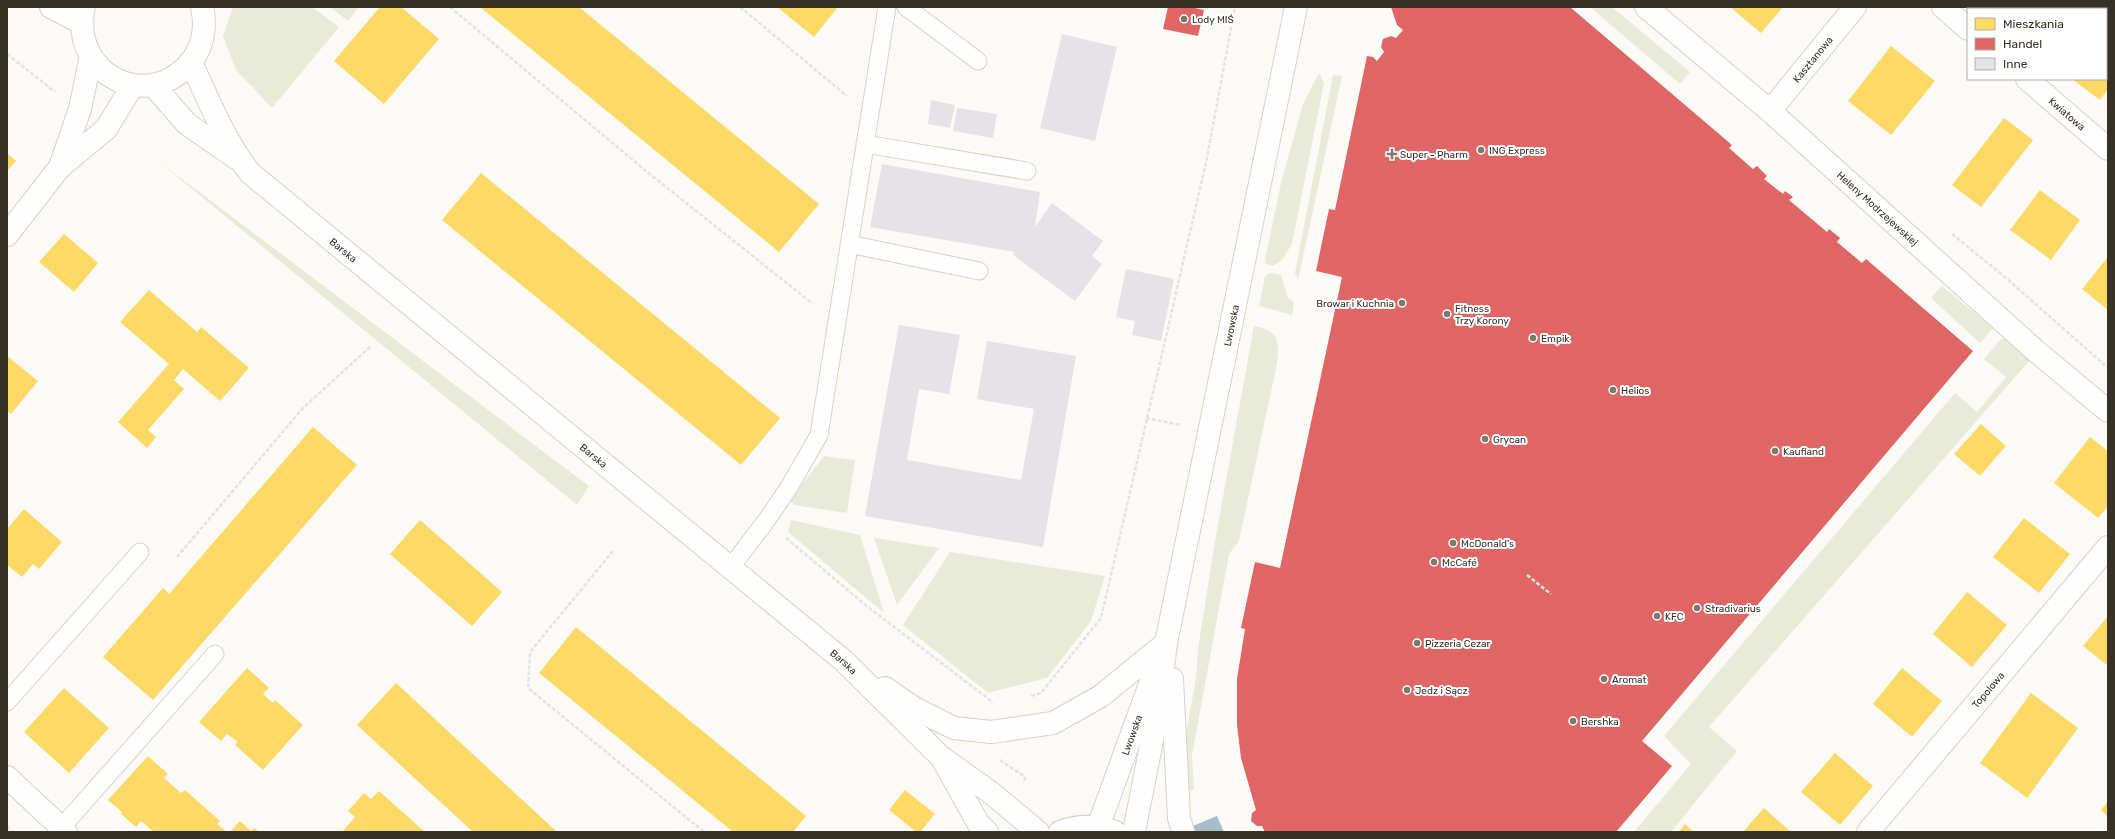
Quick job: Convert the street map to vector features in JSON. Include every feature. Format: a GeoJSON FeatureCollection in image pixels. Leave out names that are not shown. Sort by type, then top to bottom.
{"type":"FeatureCollection","features":[{"type":"Feature","properties":{"kind":"street"},"geometry":{"type":"LineString","coordinates":[[51,7],[83,15],[83,38],[91,56],[100,69],[115,79],[143,85],[172,79],[186,68],[198,53],[204,36],[204,17],[202,7]]}},
{"type":"Feature","properties":{"kind":"street","name":"Lwowska"},"geometry":{"type":"LineString","coordinates":[[1134,832],[1157,715],[1166,643],[1296,7]]}},
{"type":"Feature","properties":{"kind":"street","name":"Heleny Modrzejewskiej"},"geometry":{"type":"LineString","coordinates":[[1646,7],[1770,111],[2037,352],[2108,411]]}},
{"type":"Feature","properties":{"kind":"street","name":"Kasztanowa"},"geometry":{"type":"LineString","coordinates":[[1770,111],[1855,7]]}},
{"type":"Feature","properties":{"kind":"street"},"geometry":{"type":"LineString","coordinates":[[1943,7],[1967,28]]}},
{"type":"Feature","properties":{"kind":"street"},"geometry":{"type":"LineString","coordinates":[[60,167],[80,108],[91,56]]}},
{"type":"Feature","properties":{"kind":"street","name":"Barska"},"geometry":{"type":"LineString","coordinates":[[191,62],[212,108],[240,161],[250,173],[844,661],[941,757],[990,792],[1038,832]]}},
{"type":"Feature","properties":{"kind":"street","name":"Kwiatowa"},"geometry":{"type":"LineString","coordinates":[[2028,80],[2108,149]]}},
{"type":"Feature","properties":{"kind":"street"},"geometry":{"type":"LineString","coordinates":[[7,235],[60,167],[106,129],[143,85]]}},
{"type":"Feature","properties":{"kind":"street","name":"Barska"},"geometry":{"type":"LineString","coordinates":[[143,85],[187,124],[240,161]]}},
{"type":"Feature","properties":{"kind":"street","name":"Topolowa"},"geometry":{"type":"LineString","coordinates":[[1868,832],[2108,547]]}},
{"type":"Feature","properties":{"kind":"street"},"geometry":{"type":"LineString","coordinates":[[844,661],[914,708],[954,728],[991,732],[1053,722],[1101,696],[1166,643],[1172,680],[1179,818],[1183,832]]}},
{"type":"Feature","properties":{"kind":"street","name":"Lwowska"},"geometry":{"type":"LineString","coordinates":[[1107,830],[1166,643]]}},
{"type":"Feature","properties":{"kind":"street","name":"Barska"},"geometry":{"type":"LineString","coordinates":[[941,757],[978,823],[987,832]]}},
{"type":"Feature","properties":{"kind":"street"},"geometry":{"type":"LineString","coordinates":[[7,777],[63,830]]}},
{"type":"Feature","properties":{"kind":"street"},"geometry":{"type":"LineString","coordinates":[[1060,832],[1071,828],[1107,830]]}},
{"type":"Feature","properties":{"kind":"lane"},"geometry":{"type":"LineString","coordinates":[[731,567],[769,517],[819,434],[887,7]]}},
{"type":"Feature","properties":{"kind":"lane"},"geometry":{"type":"LineString","coordinates":[[906,7],[978,61]]}},
{"type":"Feature","properties":{"kind":"lane"},"geometry":{"type":"LineString","coordinates":[[865,144],[1026,171]]}},
{"type":"Feature","properties":{"kind":"lane"},"geometry":{"type":"LineString","coordinates":[[849,244],[979,271]]}},
{"type":"Feature","properties":{"kind":"lane"},"geometry":{"type":"LineString","coordinates":[[7,702],[140,552]]}},
{"type":"Feature","properties":{"kind":"lane"},"geometry":{"type":"LineString","coordinates":[[63,830],[215,654]]}},
{"type":"Feature","properties":{"kind":"path"},"geometry":{"type":"LineString","coordinates":[[451,7],[646,170],[817,307]]}},
{"type":"Feature","properties":{"kind":"path"},"geometry":{"type":"LineString","coordinates":[[740,7],[850,98]]}},
{"type":"Feature","properties":{"kind":"path"},"geometry":{"type":"LineString","coordinates":[[1027,697],[1041,693],[1101,618],[1206,163],[1235,7]]}},
{"type":"Feature","properties":{"kind":"path"},"geometry":{"type":"LineString","coordinates":[[7,54],[59,95]]}},
{"type":"Feature","properties":{"kind":"path"},"geometry":{"type":"LineString","coordinates":[[176,557],[303,408],[370,347]]}},
{"type":"Feature","properties":{"kind":"path"},"geometry":{"type":"LineString","coordinates":[[1146,418],[1210,429]]}},
{"type":"Feature","properties":{"kind":"path"},"geometry":{"type":"LineString","coordinates":[[613,551],[530,652],[528,688],[704,832]]}},
{"type":"Feature","properties":{"kind":"path"},"geometry":{"type":"LineString","coordinates":[[1526,575],[1552,594]]}},
{"type":"Feature","properties":{"kind":"path"},"geometry":{"type":"LineString","coordinates":[[1000,704],[993,706],[991,755],[1026,777],[1019,816]]}},
{"type":"Feature","properties":{"kind":"path"},"geometry":{"type":"LineString","coordinates":[[7,826],[13,832]]}},
{"type":"Feature","properties":{"kind":"green space"},"geometry":{"type":"Polygon","coordinates":[[[233,7],[312,7],[339,27],[272,108],[236,70],[223,36],[233,7]]]}},
{"type":"Feature","properties":{"kind":"green space"},"geometry":{"type":"Polygon","coordinates":[[[330,7],[359,7],[348,21],[330,7]]]}},
{"type":"Feature","properties":{"kind":"green space"},"geometry":{"type":"Polygon","coordinates":[[[1590,7],[1612,7],[1690,72],[1680,84],[1590,7]]]}},
{"type":"Feature","properties":{"kind":"green space"},"geometry":{"type":"Polygon","coordinates":[[[1319,73],[1324,83],[1292,244],[1282,260],[1273,266],[1266,264],[1265,260],[1281,183],[1303,104],[1319,73]]]}},
{"type":"Feature","properties":{"kind":"green space"},"geometry":{"type":"Polygon","coordinates":[[[1333,75],[1342,76],[1298,280],[1295,273],[1333,75]]]}},
{"type":"Feature","properties":{"kind":"green space"},"geometry":{"type":"Polygon","coordinates":[[[158,161],[589,486],[577,505],[158,161]]]}},
{"type":"Feature","properties":{"kind":"green space"},"geometry":{"type":"Polygon","coordinates":[[[1270,273],[1281,275],[1288,298],[1294,302],[1292,315],[1259,306],[1265,276],[1270,273]]]}},
{"type":"Feature","properties":{"kind":"green space"},"geometry":{"type":"Polygon","coordinates":[[[1942,286],[1993,328],[1980,343],[1931,298],[1942,286]]]}},
{"type":"Feature","properties":{"kind":"green space"},"geometry":{"type":"Polygon","coordinates":[[[1254,326],[1263,328],[1273,334],[1276,339],[1278,350],[1277,364],[1239,541],[1229,554],[1192,755],[1194,789],[1187,793],[1184,745],[1196,678],[1198,649],[1214,547],[1254,326]]]}},
{"type":"Feature","properties":{"kind":"green space"},"geometry":{"type":"Polygon","coordinates":[[[2004,338],[2030,360],[1709,727],[1737,751],[1671,832],[1634,832],[1691,764],[1664,736],[1955,393],[1977,412],[2006,377],[1984,359],[2000,340],[2004,338]]]}},
{"type":"Feature","properties":{"kind":"green space"},"geometry":{"type":"Polygon","coordinates":[[[824,456],[855,460],[847,513],[794,505],[790,500],[824,456]]]}},
{"type":"Feature","properties":{"kind":"green space"},"geometry":{"type":"Polygon","coordinates":[[[791,520],[860,535],[884,613],[788,532],[791,520]]]}},
{"type":"Feature","properties":{"kind":"green space"},"geometry":{"type":"Polygon","coordinates":[[[874,538],[939,548],[897,605],[874,538]]]}},
{"type":"Feature","properties":{"kind":"green space"},"geometry":{"type":"Polygon","coordinates":[[[950,552],[1105,576],[1091,621],[1047,678],[988,693],[903,625],[950,552]]]}},
{"type":"Feature","properties":{"kind":"water"},"geometry":{"type":"Polygon","coordinates":[[[1217,816],[1224,832],[1196,832],[1193,826],[1217,816]]]}},
{"type":"Feature","properties":{"kind":"building: Mieszkania"},"geometry":{"type":"Polygon","coordinates":[[[380,7],[401,7],[439,39],[384,104],[334,61],[380,7]]]}},
{"type":"Feature","properties":{"kind":"building: Mieszkania"},"geometry":{"type":"Polygon","coordinates":[[[480,7],[579,7],[819,204],[779,252],[480,7]]]}},
{"type":"Feature","properties":{"kind":"building: Mieszkania"},"geometry":{"type":"Polygon","coordinates":[[[777,7],[838,7],[814,37],[777,7]]]}},
{"type":"Feature","properties":{"kind":"building: Mieszkania"},"geometry":{"type":"Polygon","coordinates":[[[1730,7],[1783,7],[1761,33],[1730,7]]]}},
{"type":"Feature","properties":{"kind":"building: Mieszkania"},"geometry":{"type":"Polygon","coordinates":[[[2108,14],[2108,89],[2100,100],[2073,80],[2107,80],[2108,14]]]}},
{"type":"Feature","properties":{"kind":"building: Mieszkania"},"geometry":{"type":"Polygon","coordinates":[[[1891,46],[1935,81],[1891,135],[1848,101],[1891,46]]]}},
{"type":"Feature","properties":{"kind":"building: Mieszkania"},"geometry":{"type":"Polygon","coordinates":[[[2004,118],[2033,140],[1981,207],[1952,185],[2004,118]]]}},
{"type":"Feature","properties":{"kind":"building: Mieszkania"},"geometry":{"type":"Polygon","coordinates":[[[7,153],[16,161],[7,171],[7,153]]]}},
{"type":"Feature","properties":{"kind":"building: Mieszkania"},"geometry":{"type":"Polygon","coordinates":[[[481,173],[780,418],[741,465],[442,220],[481,173]]]}},
{"type":"Feature","properties":{"kind":"building: Mieszkania"},"geometry":{"type":"Polygon","coordinates":[[[2040,190],[2080,220],[2051,260],[2010,230],[2040,190]]]}},
{"type":"Feature","properties":{"kind":"building: Mieszkania"},"geometry":{"type":"Polygon","coordinates":[[[64,234],[98,263],[74,292],[39,262],[64,234]]]}},
{"type":"Feature","properties":{"kind":"building: Mieszkania"},"geometry":{"type":"Polygon","coordinates":[[[2108,257],[2108,310],[2082,289],[2108,257]]]}},
{"type":"Feature","properties":{"kind":"building: Mieszkania"},"geometry":{"type":"Polygon","coordinates":[[[149,290],[197,332],[201,327],[249,368],[220,401],[183,369],[174,380],[184,389],[148,430],[156,437],[147,448],[118,422],[169,364],[120,322],[149,290]]]}},
{"type":"Feature","properties":{"kind":"building: Mieszkania"},"geometry":{"type":"Polygon","coordinates":[[[7,356],[38,381],[11,414],[7,411],[7,356]]]}},
{"type":"Feature","properties":{"kind":"building: Mieszkania"},"geometry":{"type":"Polygon","coordinates":[[[1981,424],[2006,446],[1980,476],[1954,454],[1981,424]]]}},
{"type":"Feature","properties":{"kind":"building: Mieszkania"},"geometry":{"type":"Polygon","coordinates":[[[313,427],[357,465],[153,700],[103,657],[163,588],[169,594],[313,427]]]}},
{"type":"Feature","properties":{"kind":"building: Mieszkania"},"geometry":{"type":"Polygon","coordinates":[[[2090,437],[2108,451],[2108,506],[2098,518],[2054,483],[2090,437]]]}},
{"type":"Feature","properties":{"kind":"building: Mieszkania"},"geometry":{"type":"Polygon","coordinates":[[[24,509],[62,542],[39,569],[33,564],[22,577],[7,565],[7,529],[24,509]]]}},
{"type":"Feature","properties":{"kind":"building: Mieszkania"},"geometry":{"type":"Polygon","coordinates":[[[2024,518],[2070,554],[2039,593],[1993,557],[2024,518]]]}},
{"type":"Feature","properties":{"kind":"building: Mieszkania"},"geometry":{"type":"Polygon","coordinates":[[[420,520],[502,592],[472,626],[390,554],[420,520]]]}},
{"type":"Feature","properties":{"kind":"building: Mieszkania"},"geometry":{"type":"Polygon","coordinates":[[[1967,592],[2007,625],[1972,667],[1933,634],[1967,592]]]}},
{"type":"Feature","properties":{"kind":"building: Mieszkania"},"geometry":{"type":"Polygon","coordinates":[[[2108,616],[2108,666],[2083,646],[2108,616]]]}},
{"type":"Feature","properties":{"kind":"building: Mieszkania"},"geometry":{"type":"Polygon","coordinates":[[[576,627],[806,816],[793,832],[733,832],[539,673],[576,627]]]}},
{"type":"Feature","properties":{"kind":"building: Mieszkania"},"geometry":{"type":"Polygon","coordinates":[[[247,668],[269,688],[263,694],[273,703],[275,700],[303,725],[263,770],[235,745],[238,742],[227,734],[221,741],[199,722],[247,668]]]}},
{"type":"Feature","properties":{"kind":"building: Mieszkania"},"geometry":{"type":"Polygon","coordinates":[[[1902,668],[1942,701],[1912,737],[1873,704],[1902,668]]]}},
{"type":"Feature","properties":{"kind":"building: Mieszkania"},"geometry":{"type":"Polygon","coordinates":[[[396,683],[557,832],[473,832],[357,725],[396,683]]]}},
{"type":"Feature","properties":{"kind":"building: Mieszkania"},"geometry":{"type":"Polygon","coordinates":[[[64,688],[109,728],[69,773],[24,732],[64,688]]]}},
{"type":"Feature","properties":{"kind":"building: Mieszkania"},"geometry":{"type":"Polygon","coordinates":[[[2031,693],[2078,728],[2027,798],[1980,763],[2031,693]]]}},
{"type":"Feature","properties":{"kind":"building: Mieszkania"},"geometry":{"type":"Polygon","coordinates":[[[1835,753],[1873,786],[1840,825],[1801,792],[1835,753]]]}},
{"type":"Feature","properties":{"kind":"building: Mieszkania"},"geometry":{"type":"Polygon","coordinates":[[[148,756],[168,774],[164,778],[181,793],[185,790],[220,821],[217,824],[227,832],[154,832],[141,821],[136,827],[121,814],[122,812],[108,800],[148,756]]]}},
{"type":"Feature","properties":{"kind":"building: Mieszkania"},"geometry":{"type":"Polygon","coordinates":[[[905,790],[935,814],[920,832],[916,832],[889,810],[905,790]]]}},
{"type":"Feature","properties":{"kind":"building: Mieszkania"},"geometry":{"type":"Polygon","coordinates":[[[379,791],[425,832],[342,832],[355,817],[348,811],[364,793],[371,799],[379,791]]]}},
{"type":"Feature","properties":{"kind":"building: Mieszkania"},"geometry":{"type":"Polygon","coordinates":[[[2108,801],[2108,817],[2101,810],[2108,801]]]}},
{"type":"Feature","properties":{"kind":"building: Mieszkania"},"geometry":{"type":"Polygon","coordinates":[[[1764,808],[1791,832],[1743,832],[1764,808]]]}},
{"type":"Feature","properties":{"kind":"building: Mieszkania"},"geometry":{"type":"Polygon","coordinates":[[[240,821],[251,831],[254,828],[259,832],[230,832],[240,821]]]}},
{"type":"Feature","properties":{"kind":"building: Mieszkania"},"geometry":{"type":"Polygon","coordinates":[[[1685,824],[1694,832],[1679,832],[1685,824]]]}},
{"type":"Feature","properties":{"kind":"building: Handel","name":"Lody MIŚ"},"geometry":{"type":"Polygon","coordinates":[[[1168,7],[1190,7],[1204,10],[1198,36],[1163,29],[1168,7]]]}},
{"type":"Feature","properties":{"kind":"building: Handel"},"geometry":{"type":"Polygon","coordinates":[[[1391,7],[1570,7],[1732,145],[1729,148],[1753,169],[1757,166],[1767,176],[1764,179],[1783,194],[1785,191],[1793,197],[1789,200],[1827,232],[1829,229],[1840,238],[1837,242],[1862,263],[1866,259],[1973,351],[1642,741],[1672,766],[1616,832],[1265,832],[1262,826],[1257,826],[1251,821],[1252,813],[1256,810],[1241,758],[1237,725],[1237,679],[1245,629],[1241,628],[1255,562],[1280,568],[1342,277],[1316,271],[1329,209],[1335,210],[1367,56],[1373,57],[1377,61],[1384,52],[1381,47],[1383,39],[1391,36],[1396,38],[1403,30],[1397,25],[1391,7]]]}},
{"type":"Feature","properties":{"kind":"building: Inne"},"geometry":{"type":"Polygon","coordinates":[[[1062,34],[1117,47],[1095,141],[1040,128],[1062,34]]]}},
{"type":"Feature","properties":{"kind":"building: Inne"},"geometry":{"type":"Polygon","coordinates":[[[931,100],[955,105],[950,128],[928,124],[931,100]]]}},
{"type":"Feature","properties":{"kind":"building: Inne"},"geometry":{"type":"Polygon","coordinates":[[[957,108],[997,114],[993,138],[953,131],[957,108]]]}},
{"type":"Feature","properties":{"kind":"building: Inne"},"geometry":{"type":"Polygon","coordinates":[[[882,164],[1040,192],[1035,227],[1052,203],[1103,241],[1092,256],[1102,264],[1075,301],[1013,255],[1015,252],[870,227],[882,164]]]}},
{"type":"Feature","properties":{"kind":"building: Inne"},"geometry":{"type":"Polygon","coordinates":[[[1126,269],[1174,279],[1161,341],[1132,335],[1135,321],[1116,317],[1126,269]]]}},
{"type":"Feature","properties":{"kind":"building: Inne"},"geometry":{"type":"Polygon","coordinates":[[[899,325],[960,335],[949,394],[919,389],[907,460],[1021,480],[1034,409],[977,399],[987,341],[1076,356],[1043,547],[865,516],[899,325]]]}},
{"type":"Feature","properties":{"kind":"place","name":"Lody MIŚ"},"geometry":{"type":"Point","coordinates":[1184,19]}},
{"type":"Feature","properties":{"kind":"place","name":"ING Express"},"geometry":{"type":"Point","coordinates":[1481,150]}},
{"type":"Feature","properties":{"kind":"place","name":"Super - Pharm"},"geometry":{"type":"Point","coordinates":[1392,154]}},
{"type":"Feature","properties":{"kind":"place","name":"Browar i Kuchnia"},"geometry":{"type":"Point","coordinates":[1402,303]}},
{"type":"Feature","properties":{"kind":"place","name":"Fitness Trzy Korony"},"geometry":{"type":"Point","coordinates":[1447,314]}},
{"type":"Feature","properties":{"kind":"place","name":"Empik"},"geometry":{"type":"Point","coordinates":[1533,338]}},
{"type":"Feature","properties":{"kind":"place","name":"Helios"},"geometry":{"type":"Point","coordinates":[1613,390]}},
{"type":"Feature","properties":{"kind":"place","name":"Grycan"},"geometry":{"type":"Point","coordinates":[1485,439]}},
{"type":"Feature","properties":{"kind":"place","name":"Kaufland"},"geometry":{"type":"Point","coordinates":[1775,451]}},
{"type":"Feature","properties":{"kind":"place","name":"McDonald's"},"geometry":{"type":"Point","coordinates":[1453,543]}},
{"type":"Feature","properties":{"kind":"place","name":"McCafé"},"geometry":{"type":"Point","coordinates":[1434,562]}},
{"type":"Feature","properties":{"kind":"place","name":"Stradivarius"},"geometry":{"type":"Point","coordinates":[1697,608]}},
{"type":"Feature","properties":{"kind":"place","name":"KFC"},"geometry":{"type":"Point","coordinates":[1657,616]}},
{"type":"Feature","properties":{"kind":"place","name":"Pizzeria Cezar"},"geometry":{"type":"Point","coordinates":[1417,643]}},
{"type":"Feature","properties":{"kind":"place","name":"Aromat"},"geometry":{"type":"Point","coordinates":[1604,679]}},
{"type":"Feature","properties":{"kind":"place","name":"Jedz i Sącz"},"geometry":{"type":"Point","coordinates":[1407,690]}},
{"type":"Feature","properties":{"kind":"place","name":"Bershka"},"geometry":{"type":"Point","coordinates":[1573,721]}}]}
